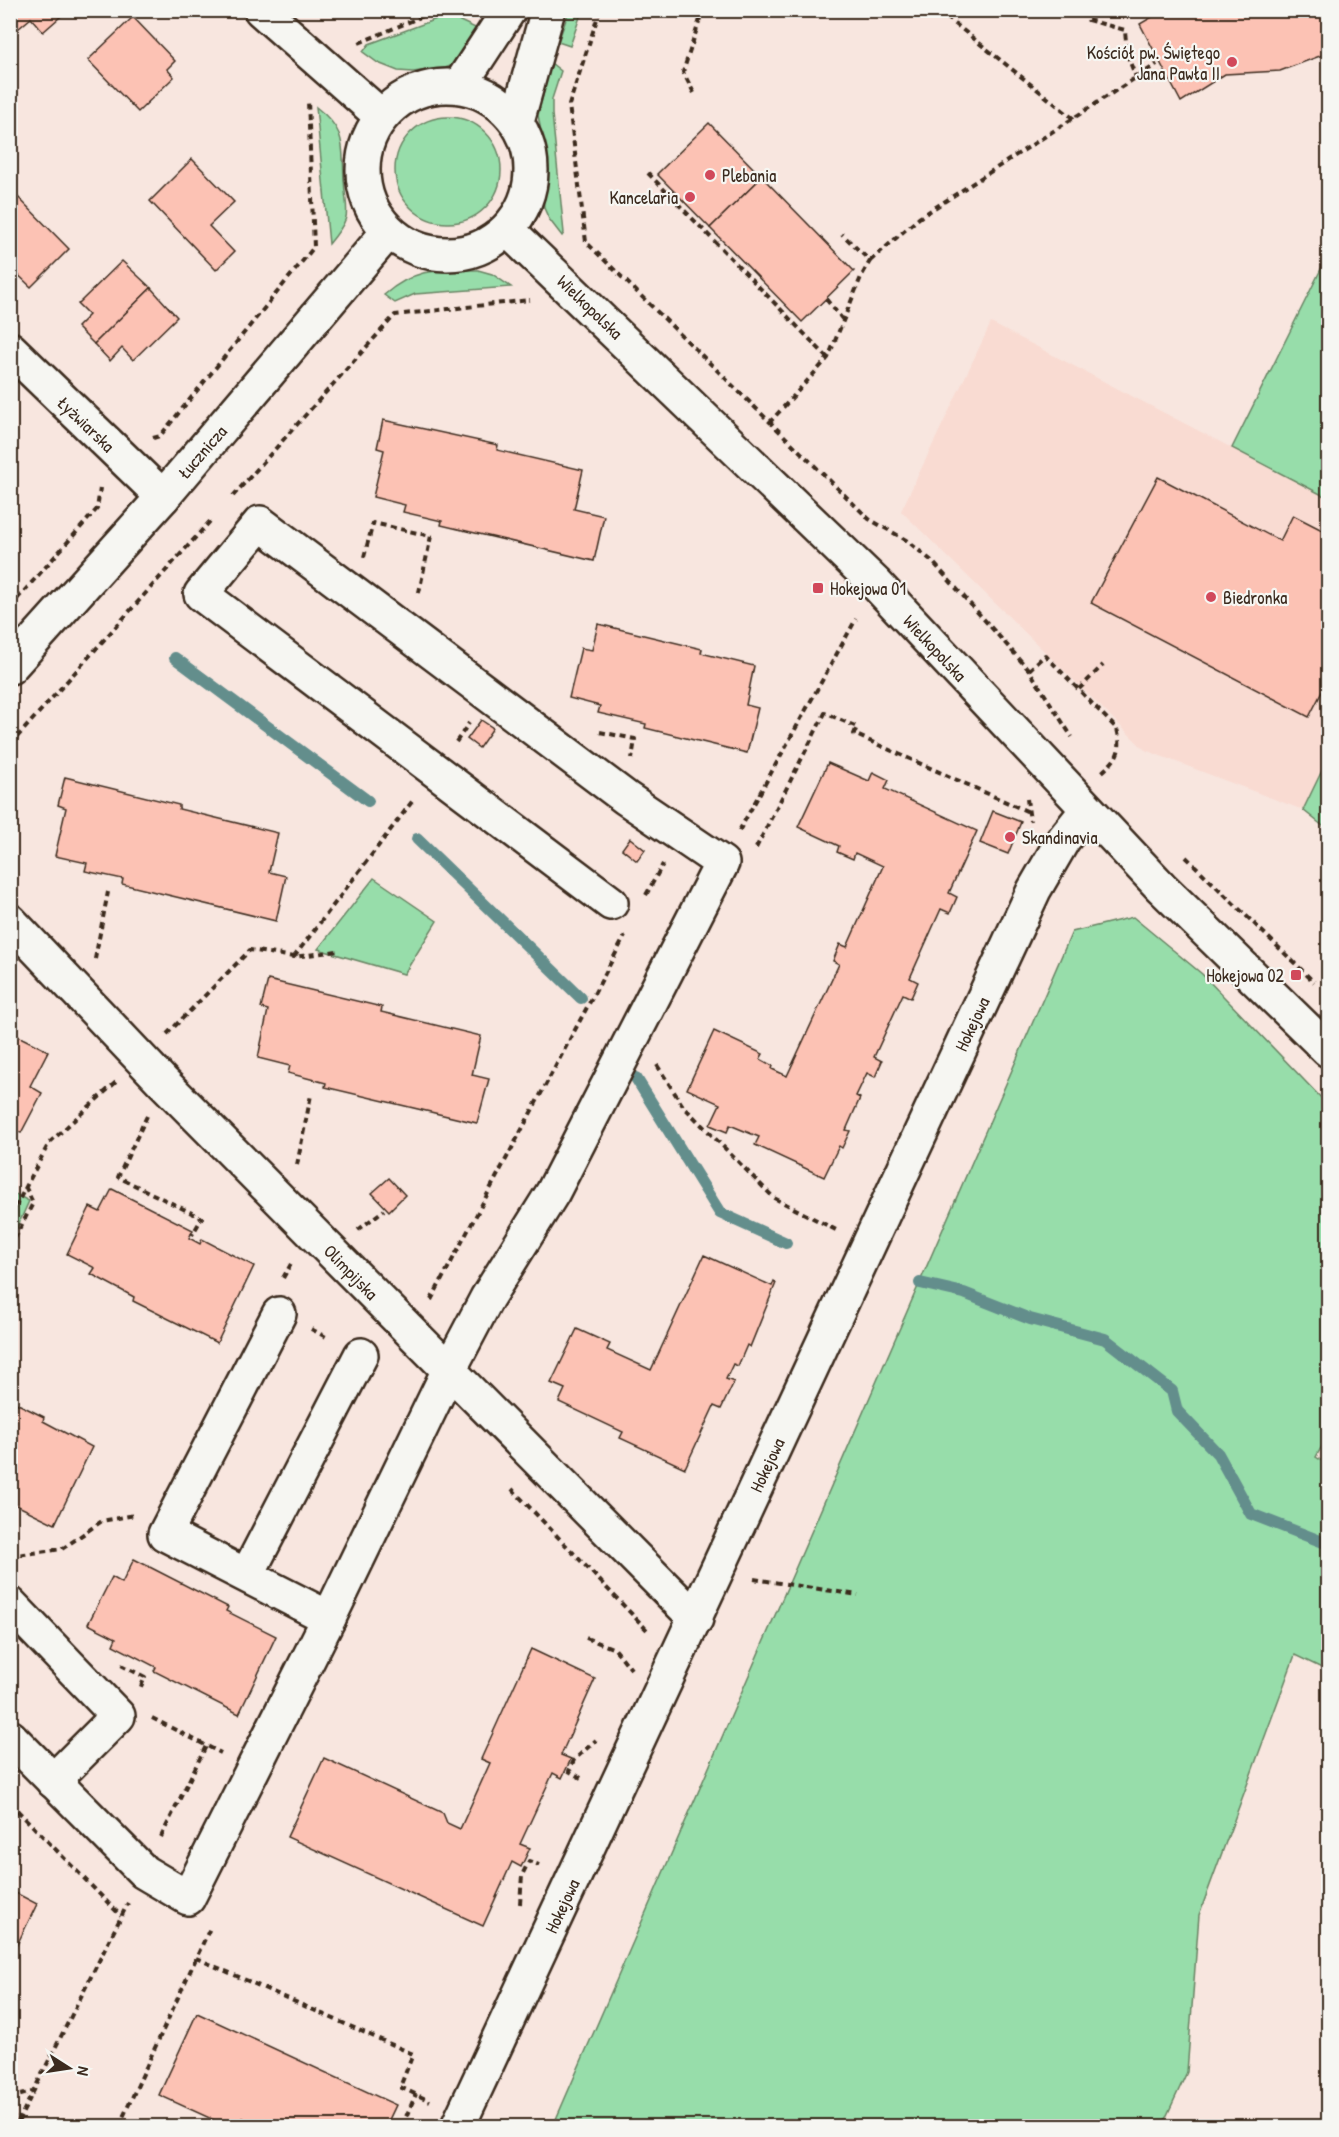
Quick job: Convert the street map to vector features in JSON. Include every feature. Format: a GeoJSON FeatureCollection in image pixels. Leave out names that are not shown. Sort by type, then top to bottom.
{"type":"FeatureCollection","features":[{"type":"Feature","properties":{"kind":"street"},"geometry":{"type":"LineString","coordinates":[[261,10],[381,116]]}},
{"type":"Feature","properties":{"kind":"street"},"geometry":{"type":"LineString","coordinates":[[460,85],[509,10]]}},
{"type":"Feature","properties":{"kind":"street"},"geometry":{"type":"LineString","coordinates":[[517,121],[548,10]]}},
{"type":"Feature","properties":{"kind":"street"},"geometry":{"type":"LineString","coordinates":[[460,85],[492,97],[517,121],[530,147],[532,177],[525,206],[508,230],[481,248],[448,255],[416,249],[388,232],[370,206],[362,175],[366,144],[381,116],[403,96],[431,86],[460,85]]}},
{"type":"Feature","properties":{"kind":"street","name":"Wielkopolska"},"geometry":{"type":"LineString","coordinates":[[508,230],[876,584],[1161,887],[1329,1050]]}},
{"type":"Feature","properties":{"kind":"street","name":"Łucznicza"},"geometry":{"type":"LineString","coordinates":[[10,668],[163,497],[350,280],[388,232]]}},
{"type":"Feature","properties":{"kind":"street","name":"Łyżwiarska"},"geometry":{"type":"LineString","coordinates":[[10,349],[163,497]]}},
{"type":"Feature","properties":{"kind":"street"},"geometry":{"type":"LineString","coordinates":[[10,1737],[144,1872],[188,1898],[329,1618],[448,1372],[487,1298],[553,1192],[722,863],[678,834],[488,696],[260,523],[201,594],[436,770],[620,915]]}},
{"type":"Feature","properties":{"kind":"street","name":"Hokejowa"},"geometry":{"type":"LineString","coordinates":[[461,2122],[1034,890],[1063,840],[1087,810]]}},
{"type":"Feature","properties":{"kind":"street","name":"Olimpijska"},"geometry":{"type":"LineString","coordinates":[[10,921],[163,1082],[448,1372],[696,1619]]}},
{"type":"Feature","properties":{"kind":"street"},"geometry":{"type":"LineString","coordinates":[[279,1314],[165,1534],[329,1618]]}},
{"type":"Feature","properties":{"kind":"street"},"geometry":{"type":"LineString","coordinates":[[247,1575],[362,1355]]}},
{"type":"Feature","properties":{"kind":"street"},"geometry":{"type":"LineString","coordinates":[[10,1604],[118,1716],[53,1781]]}},
{"type":"Feature","properties":{"kind":"path"},"geometry":{"type":"LineString","coordinates":[[359,43],[437,10]]}},
{"type":"Feature","properties":{"kind":"path"},"geometry":{"type":"LineString","coordinates":[[600,10],[569,105],[586,242],[868,519],[906,540],[932,561],[1029,670],[1079,747]]}},
{"type":"Feature","properties":{"kind":"path"},"geometry":{"type":"LineString","coordinates":[[694,93],[683,72],[704,10]]}},
{"type":"Feature","properties":{"kind":"path"},"geometry":{"type":"LineString","coordinates":[[938,10],[1074,119]]}},
{"type":"Feature","properties":{"kind":"path"},"geometry":{"type":"LineString","coordinates":[[1084,10],[1088,20],[1125,30],[1127,55],[1136,77]]}},
{"type":"Feature","properties":{"kind":"path"},"geometry":{"type":"LineString","coordinates":[[769,423],[828,358],[870,261],[919,218],[1157,64]]}},
{"type":"Feature","properties":{"kind":"path"},"geometry":{"type":"LineString","coordinates":[[151,439],[160,436],[314,247],[308,101]]}},
{"type":"Feature","properties":{"kind":"path"},"geometry":{"type":"LineString","coordinates":[[648,173],[828,358]]}},
{"type":"Feature","properties":{"kind":"path"},"geometry":{"type":"LineString","coordinates":[[842,234],[870,261]]}},
{"type":"Feature","properties":{"kind":"path"},"geometry":{"type":"LineString","coordinates":[[826,299],[843,320]]}},
{"type":"Feature","properties":{"kind":"path"},"geometry":{"type":"LineString","coordinates":[[10,607],[97,509],[101,478]]}},
{"type":"Feature","properties":{"kind":"path"},"geometry":{"type":"LineString","coordinates":[[354,596],[373,523],[431,536],[409,636]]}},
{"type":"Feature","properties":{"kind":"path"},"geometry":{"type":"LineString","coordinates":[[722,863],[856,619]]}},
{"type":"Feature","properties":{"kind":"path"},"geometry":{"type":"LineString","coordinates":[[1029,670],[1045,655],[1117,729],[1121,743],[1118,758],[1098,776],[1092,766]]}},
{"type":"Feature","properties":{"kind":"path"},"geometry":{"type":"LineString","coordinates":[[1079,689],[1103,666]]}},
{"type":"Feature","properties":{"kind":"path"},"geometry":{"type":"LineString","coordinates":[[294,957],[436,770],[488,696]]}},
{"type":"Feature","properties":{"kind":"path"},"geometry":{"type":"LineString","coordinates":[[754,852],[825,713],[857,727],[854,734],[1031,812]]}},
{"type":"Feature","properties":{"kind":"path"},"geometry":{"type":"LineString","coordinates":[[645,897],[678,834]]}},
{"type":"Feature","properties":{"kind":"path"},"geometry":{"type":"LineString","coordinates":[[1185,856],[1321,988]]}},
{"type":"Feature","properties":{"kind":"path"},"geometry":{"type":"LineString","coordinates":[[86,1001],[108,892]]}},
{"type":"Feature","properties":{"kind":"path"},"geometry":{"type":"LineString","coordinates":[[405,1327],[425,1312],[620,915]]}},
{"type":"Feature","properties":{"kind":"path"},"geometry":{"type":"LineString","coordinates":[[656,1063],[683,1106],[774,1198],[837,1230]]}},
{"type":"Feature","properties":{"kind":"path"},"geometry":{"type":"LineString","coordinates":[[163,1082],[118,1177],[202,1218],[192,1235]]}},
{"type":"Feature","properties":{"kind":"path"},"geometry":{"type":"LineString","coordinates":[[288,1207],[311,1095]]}},
{"type":"Feature","properties":{"kind":"path"},"geometry":{"type":"LineString","coordinates":[[10,1248],[33,1203],[26,1187]]}},
{"type":"Feature","properties":{"kind":"path"},"geometry":{"type":"LineString","coordinates":[[506,1482],[651,1634]]}},
{"type":"Feature","properties":{"kind":"path"},"geometry":{"type":"LineString","coordinates":[[10,1556],[62,1549],[102,1521],[179,1507]]}},
{"type":"Feature","properties":{"kind":"path"},"geometry":{"type":"LineString","coordinates":[[718,1572],[858,1595]]}},
{"type":"Feature","properties":{"kind":"path"},"geometry":{"type":"LineString","coordinates":[[586,1638],[615,1649],[633,1672]]}},
{"type":"Feature","properties":{"kind":"path"},"geometry":{"type":"LineString","coordinates":[[150,1716],[206,1746],[253,1767]]}},
{"type":"Feature","properties":{"kind":"path"},"geometry":{"type":"LineString","coordinates":[[584,1780],[569,1771],[574,1760],[600,1736]]}},
{"type":"Feature","properties":{"kind":"path"},"geometry":{"type":"LineString","coordinates":[[18,2122],[206,1746]]}},
{"type":"Feature","properties":{"kind":"path"},"geometry":{"type":"LineString","coordinates":[[12,1805],[121,1916]]}},
{"type":"Feature","properties":{"kind":"path"},"geometry":{"type":"LineString","coordinates":[[10,1815],[12,1805]]}},
{"type":"Feature","properties":{"kind":"path"},"geometry":{"type":"LineString","coordinates":[[520,1907],[522,1875],[529,1861]]}},
{"type":"Feature","properties":{"kind":"path"},"geometry":{"type":"LineString","coordinates":[[119,2127],[210,1926]]}},
{"type":"Feature","properties":{"kind":"path"},"geometry":{"type":"LineString","coordinates":[[196,1958],[413,2054],[400,2087],[416,2094],[461,2122]]}},
{"type":"Feature","properties":{"kind":"path"},"geometry":{"type":"LineString","coordinates":[[10,2098],[33,2092]]}},
{"type":"Feature","properties":{"kind":"path"},"geometry":{"type":"LineString","coordinates":[[402,2127],[416,2094]]}},
{"type":"Feature","properties":{"kind":"path"},"geometry":{"type":"LineString","coordinates":[[10,2114],[23,2127]]}},
{"type":"Feature","properties":{"kind":"shaded area"},"geometry":{"type":"Polygon","coordinates":[[[991,323],[1328,498],[1328,758],[1303,810],[1145,750],[901,511],[991,323]]]}},
{"type":"Feature","properties":{"kind":"green space"},"geometry":{"type":"Polygon","coordinates":[[[569,11],[582,11],[570,46],[558,42],[569,11]]]}},
{"type":"Feature","properties":{"kind":"green space"},"geometry":{"type":"Polygon","coordinates":[[[447,15],[482,31],[456,64],[445,68],[413,72],[398,71],[378,63],[363,52],[369,44],[447,15]]]}},
{"type":"Feature","properties":{"kind":"green space"},"geometry":{"type":"Polygon","coordinates":[[[551,63],[561,71],[552,99],[552,114],[564,233],[562,236],[549,219],[544,208],[543,195],[547,165],[538,115],[551,63]]]}},
{"type":"Feature","properties":{"kind":"green space"},"geometry":{"type":"Polygon","coordinates":[[[316,107],[338,131],[342,148],[347,214],[342,226],[329,244],[316,107]]]}},
{"type":"Feature","properties":{"kind":"green space"},"geometry":{"type":"Polygon","coordinates":[[[448,117],[468,121],[485,133],[497,150],[501,170],[497,190],[485,207],[468,219],[448,223],[428,219],[411,207],[399,190],[395,170],[399,150],[411,133],[428,121],[448,117]]]}},
{"type":"Feature","properties":{"kind":"green space"},"geometry":{"type":"Polygon","coordinates":[[[1328,255],[1328,498],[1232,448],[1328,255]]]}},
{"type":"Feature","properties":{"kind":"green space"},"geometry":{"type":"Polygon","coordinates":[[[478,270],[492,274],[511,287],[415,294],[395,303],[384,295],[407,279],[428,272],[478,270]]]}},
{"type":"Feature","properties":{"kind":"green space"},"geometry":{"type":"Polygon","coordinates":[[[1328,758],[1328,830],[1303,810],[1328,758]]]}},
{"type":"Feature","properties":{"kind":"green space"},"geometry":{"type":"Polygon","coordinates":[[[374,878],[437,921],[404,974],[318,949],[374,878]]]}},
{"type":"Feature","properties":{"kind":"green space"},"geometry":{"type":"Polygon","coordinates":[[[1133,917],[1202,974],[1328,1105],[1328,1435],[1316,1457],[1328,1465],[1328,1671],[1295,1655],[1199,1915],[1187,2072],[1162,2126],[553,2126],[1072,932],[1133,917]]]}},
{"type":"Feature","properties":{"kind":"green space"},"geometry":{"type":"Polygon","coordinates":[[[11,1192],[29,1201],[11,1241],[11,1192]]]}},
{"type":"Feature","properties":{"kind":"building"},"geometry":{"type":"Polygon","coordinates":[[[10,10],[68,10],[43,32],[31,18],[12,34],[10,10]]]}},
{"type":"Feature","properties":{"kind":"building","name":"Kościół pw. Świętego Jana Pawła II"},"geometry":{"type":"Polygon","coordinates":[[[1164,10],[1328,10],[1328,53],[1280,71],[1225,74],[1181,102],[1140,24],[1164,10]]]}},
{"type":"Feature","properties":{"kind":"building"},"geometry":{"type":"Polygon","coordinates":[[[133,17],[175,61],[167,69],[174,77],[138,112],[88,60],[133,17]]]}},
{"type":"Feature","properties":{"kind":"building","name":"Plebania"},"geometry":{"type":"Polygon","coordinates":[[[709,123],[762,177],[710,228],[657,174],[709,123]]]}},
{"type":"Feature","properties":{"kind":"building"},"geometry":{"type":"Polygon","coordinates":[[[192,159],[234,202],[209,226],[234,252],[216,270],[150,201],[192,159]]]}},
{"type":"Feature","properties":{"kind":"building"},"geometry":{"type":"Polygon","coordinates":[[[762,177],[854,271],[802,322],[710,228],[762,177]]]}},
{"type":"Feature","properties":{"kind":"building"},"geometry":{"type":"Polygon","coordinates":[[[12,191],[69,249],[31,287],[10,267],[12,191]]]}},
{"type":"Feature","properties":{"kind":"building"},"geometry":{"type":"Polygon","coordinates":[[[122,261],[151,288],[94,344],[77,327],[89,315],[78,304],[122,261]]]}},
{"type":"Feature","properties":{"kind":"building"},"geometry":{"type":"Polygon","coordinates":[[[151,288],[177,317],[133,360],[122,348],[110,361],[94,344],[151,288]]]}},
{"type":"Feature","properties":{"kind":"building"},"geometry":{"type":"Polygon","coordinates":[[[383,420],[498,445],[497,450],[583,470],[574,509],[604,516],[594,561],[441,525],[442,521],[403,512],[405,505],[373,497],[384,450],[377,448],[383,420]]]}},
{"type":"Feature","properties":{"kind":"building","name":"Biedronka"},"geometry":{"type":"Polygon","coordinates":[[[1158,477],[1280,541],[1293,515],[1328,533],[1328,680],[1309,717],[1091,603],[1158,477]]]}},
{"type":"Feature","properties":{"kind":"building"},"geometry":{"type":"Polygon","coordinates":[[[598,624],[702,649],[701,653],[754,666],[746,705],[758,708],[747,753],[645,728],[646,724],[598,713],[600,706],[569,698],[581,648],[592,650],[598,624]]]}},
{"type":"Feature","properties":{"kind":"building"},"geometry":{"type":"Polygon","coordinates":[[[481,720],[493,728],[479,748],[467,739],[481,720]]]}},
{"type":"Feature","properties":{"kind":"building"},"geometry":{"type":"Polygon","coordinates":[[[828,763],[869,781],[873,772],[889,780],[885,789],[977,831],[949,893],[957,897],[950,913],[941,909],[910,978],[918,982],[911,998],[903,994],[874,1057],[882,1061],[875,1077],[867,1073],[856,1096],[860,1098],[846,1130],[850,1131],[842,1148],[839,1146],[824,1177],[755,1145],[759,1137],[730,1125],[727,1132],[710,1125],[720,1104],[687,1089],[714,1031],[763,1054],[760,1059],[773,1066],[772,1069],[787,1076],[839,964],[833,961],[840,944],[847,947],[883,866],[855,853],[853,859],[837,852],[839,846],[798,827],[828,763]]]}},
{"type":"Feature","properties":{"kind":"building"},"geometry":{"type":"Polygon","coordinates":[[[65,777],[179,805],[179,809],[278,833],[269,872],[286,876],[276,921],[122,884],[123,879],[85,871],[87,863],[55,856],[66,808],[58,805],[65,777]]]}},
{"type":"Feature","properties":{"kind":"building"},"geometry":{"type":"Polygon","coordinates":[[[993,811],[1021,822],[1008,854],[980,843],[993,811]]]}},
{"type":"Feature","properties":{"kind":"building"},"geometry":{"type":"Polygon","coordinates":[[[630,838],[645,850],[637,861],[622,849],[630,838]]]}},
{"type":"Feature","properties":{"kind":"building"},"geometry":{"type":"Polygon","coordinates":[[[268,980],[382,1007],[381,1012],[481,1036],[472,1075],[489,1079],[477,1123],[325,1087],[326,1083],[288,1073],[290,1066],[258,1058],[268,1010],[261,1008],[268,980]]]}},
{"type":"Feature","properties":{"kind":"building"},"geometry":{"type":"Polygon","coordinates":[[[10,1032],[48,1051],[30,1086],[42,1093],[21,1133],[10,1128],[10,1032]]]}},
{"type":"Feature","properties":{"kind":"building"},"geometry":{"type":"Polygon","coordinates":[[[389,1178],[405,1195],[389,1211],[372,1193],[389,1178]]]}},
{"type":"Feature","properties":{"kind":"building"},"geometry":{"type":"Polygon","coordinates":[[[112,1189],[193,1230],[189,1238],[200,1244],[202,1239],[254,1266],[217,1343],[133,1301],[134,1297],[91,1274],[95,1268],[67,1254],[90,1207],[100,1212],[112,1189]]]}},
{"type":"Feature","properties":{"kind":"building"},"geometry":{"type":"Polygon","coordinates":[[[704,1255],[772,1286],[774,1281],[776,1283],[750,1347],[747,1345],[738,1366],[733,1364],[726,1379],[734,1382],[721,1409],[714,1406],[685,1468],[620,1438],[623,1432],[559,1402],[565,1389],[551,1383],[577,1329],[610,1344],[607,1350],[651,1370],[704,1255]]]}},
{"type":"Feature","properties":{"kind":"building"},"geometry":{"type":"Polygon","coordinates":[[[10,1400],[44,1417],[43,1421],[92,1447],[55,1524],[10,1502],[10,1400]]]}},
{"type":"Feature","properties":{"kind":"building"},"geometry":{"type":"Polygon","coordinates":[[[134,1559],[228,1607],[226,1611],[276,1636],[239,1714],[154,1671],[156,1667],[113,1645],[116,1638],[88,1624],[112,1577],[122,1583],[134,1559]]]}},
{"type":"Feature","properties":{"kind":"building"},"geometry":{"type":"Polygon","coordinates":[[[531,1649],[595,1679],[561,1755],[571,1759],[562,1778],[553,1773],[520,1844],[530,1848],[521,1867],[512,1862],[483,1926],[287,1837],[324,1758],[443,1813],[447,1823],[460,1829],[490,1763],[481,1759],[531,1649]]]}},
{"type":"Feature","properties":{"kind":"building"},"geometry":{"type":"Polygon","coordinates":[[[10,1890],[37,1904],[10,1959],[10,1890]]]}},
{"type":"Feature","properties":{"kind":"building"},"geometry":{"type":"Polygon","coordinates":[[[197,2013],[396,2105],[386,2126],[260,2126],[243,2118],[239,2126],[227,2126],[159,2095],[197,2013]]]}},
{"type":"Feature","properties":{"kind":"waterway"},"geometry":{"type":"LineString","coordinates":[[175,658],[368,801]]}},
{"type":"Feature","properties":{"kind":"waterway"},"geometry":{"type":"LineString","coordinates":[[417,839],[581,998]]}},
{"type":"Feature","properties":{"kind":"waterway"},"geometry":{"type":"LineString","coordinates":[[636,1078],[720,1213],[786,1243]]}},
{"type":"Feature","properties":{"kind":"waterway"},"geometry":{"type":"LineString","coordinates":[[920,1283],[964,1293],[1030,1319],[1105,1339],[1172,1391],[1177,1411],[1218,1454],[1251,1514],[1328,1544]]}},
{"type":"Feature","properties":{"kind":"place","name":"Kościół pw. Świętego Jana Pawła II"},"geometry":{"type":"Point","coordinates":[1232,62]}},
{"type":"Feature","properties":{"kind":"place","name":"Plebania"},"geometry":{"type":"Point","coordinates":[710,175]}},
{"type":"Feature","properties":{"kind":"place","name":"Kancelaria"},"geometry":{"type":"Point","coordinates":[690,197]}},
{"type":"Feature","properties":{"kind":"place","name":"Hokejowa 01"},"geometry":{"type":"Point","coordinates":[818,588]}},
{"type":"Feature","properties":{"kind":"place","name":"Biedronka"},"geometry":{"type":"Point","coordinates":[1211,597]}},
{"type":"Feature","properties":{"kind":"place","name":"Skandinavia"},"geometry":{"type":"Point","coordinates":[1010,837]}},
{"type":"Feature","properties":{"kind":"place","name":"Hokejowa 02"},"geometry":{"type":"Point","coordinates":[1296,975]}}]}
